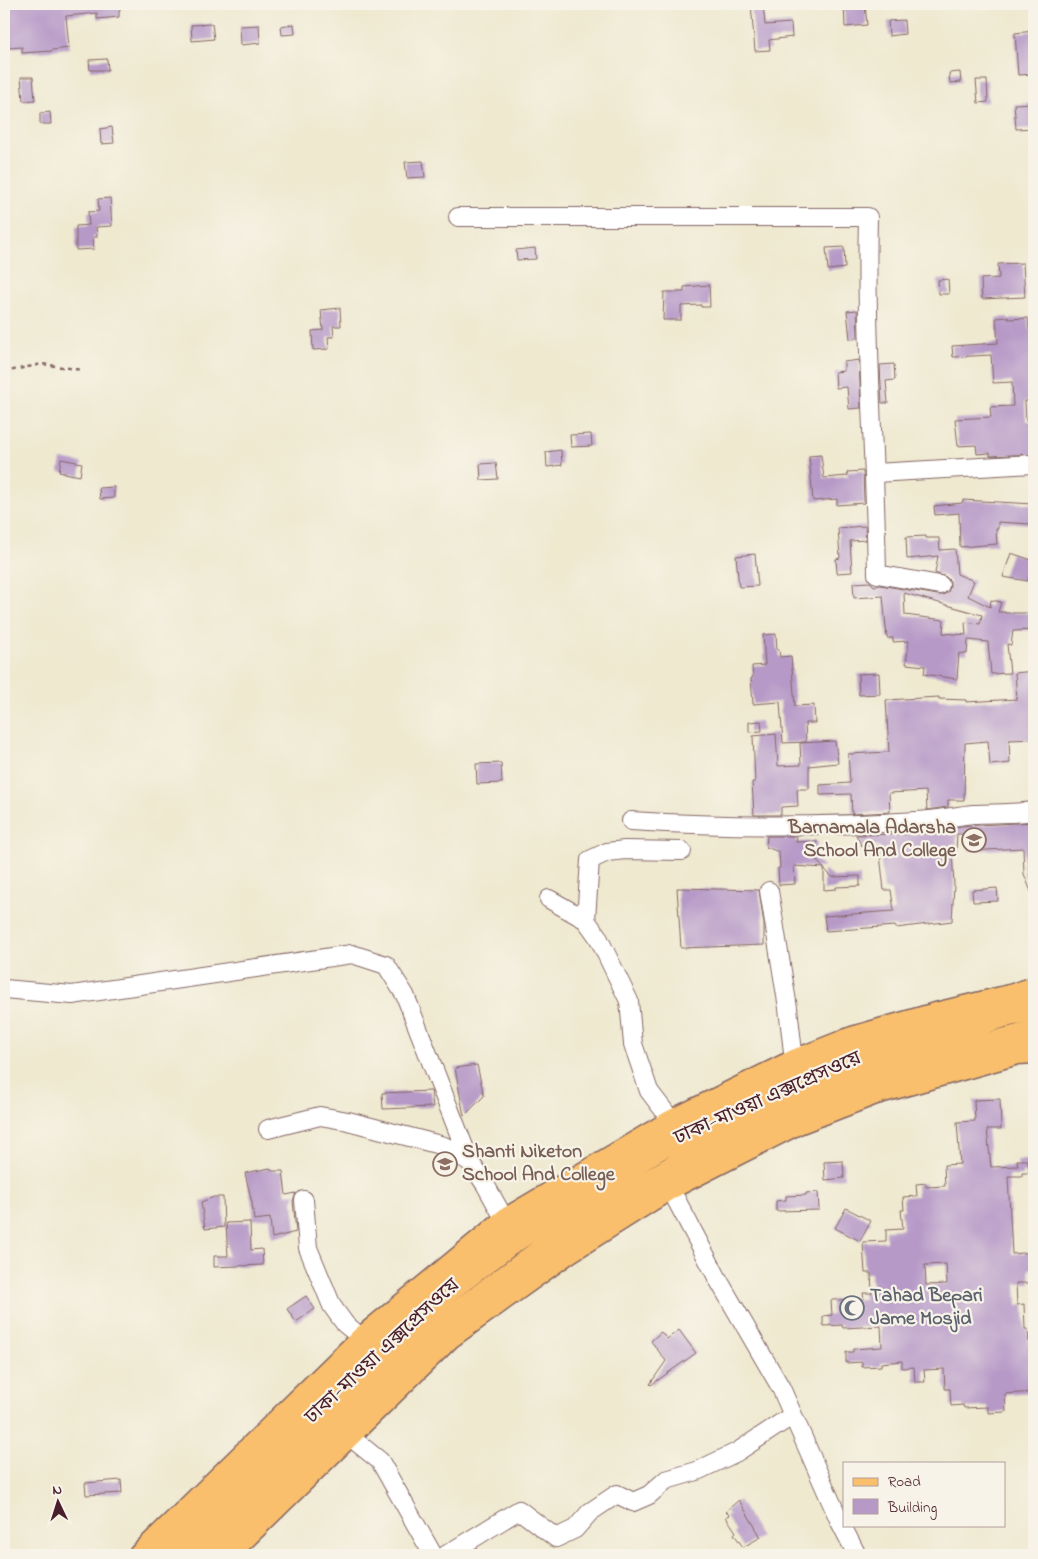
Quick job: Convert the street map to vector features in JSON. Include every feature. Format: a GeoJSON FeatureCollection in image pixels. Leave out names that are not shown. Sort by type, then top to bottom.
{"type":"FeatureCollection","features":[{"type":"Feature","properties":{"kind":"highway","name":"ঢাকা-মাওয়া এক্সপ্রেসওয়ে"},"geometry":{"type":"LineString","coordinates":[[166,1555],[436,1298],[507,1244],[656,1148],[804,1079],[873,1054],[1004,1014],[1034,1008]]}},
{"type":"Feature","properties":{"kind":"highway","name":"ঢাকা-মাওয়া এক্সপ্রেসওয়ে"},"geometry":{"type":"LineString","coordinates":[[203,1555],[350,1414],[393,1367],[446,1322],[570,1231],[696,1155],[807,1103],[899,1069],[1034,1034]]}},
{"type":"Feature","properties":{"kind":"main road"},"geometry":{"type":"LineString","coordinates":[[140,1555],[362,1338],[505,1220],[672,1121],[794,1061],[852,1038],[1034,988]]}},
{"type":"Feature","properties":{"kind":"main road"},"geometry":{"type":"LineString","coordinates":[[227,1555],[450,1337],[567,1253],[670,1188],[798,1123],[873,1094],[1018,1053],[1034,1052]]}},
{"type":"Feature","properties":{"kind":"street"},"geometry":{"type":"LineString","coordinates":[[458,217],[868,217],[868,321],[875,473],[877,574],[940,585]]}},
{"type":"Feature","properties":{"kind":"street"},"geometry":{"type":"LineString","coordinates":[[875,473],[1034,464]]}},
{"type":"Feature","properties":{"kind":"street"},"geometry":{"type":"LineString","coordinates":[[631,821],[710,826],[849,824],[919,821],[974,814],[1034,811]]}},
{"type":"Feature","properties":{"kind":"street"},"geometry":{"type":"LineString","coordinates":[[586,920],[590,860],[607,852],[625,850],[682,851]]}},
{"type":"Feature","properties":{"kind":"street"},"geometry":{"type":"LineString","coordinates":[[769,891],[788,1008],[794,1061]]}},
{"type":"Feature","properties":{"kind":"street"},"geometry":{"type":"LineString","coordinates":[[549,899],[586,920],[598,937],[610,966],[629,1001],[633,1044],[649,1091],[672,1121]]}},
{"type":"Feature","properties":{"kind":"street"},"geometry":{"type":"LineString","coordinates":[[4,989],[72,995],[352,954],[386,965],[405,995],[470,1162],[486,1184],[505,1220]]}},
{"type":"Feature","properties":{"kind":"street"},"geometry":{"type":"LineString","coordinates":[[268,1129],[320,1116],[348,1121],[444,1146],[470,1162]]}},
{"type":"Feature","properties":{"kind":"street"},"geometry":{"type":"LineString","coordinates":[[670,1188],[719,1281],[781,1388],[840,1522],[857,1555]]}},
{"type":"Feature","properties":{"kind":"street"},"geometry":{"type":"LineString","coordinates":[[304,1200],[308,1248],[332,1306],[345,1324],[362,1338]]}},
{"type":"Feature","properties":{"kind":"street"},"geometry":{"type":"LineString","coordinates":[[446,1555],[519,1510],[556,1538],[575,1529],[590,1512],[618,1494],[633,1502],[649,1495],[666,1480],[698,1471],[737,1452],[793,1414]]}},
{"type":"Feature","properties":{"kind":"street"},"geometry":{"type":"LineString","coordinates":[[349,1436],[380,1461],[433,1555]]}},
{"type":"Feature","properties":{"kind":"path"},"geometry":{"type":"LineString","coordinates":[[4,372],[42,364],[82,370]]}},
{"type":"Feature","properties":{"kind":"building"},"geometry":{"type":"Polygon","coordinates":[[[4,4],[120,4],[120,11],[119,17],[97,19],[97,13],[66,16],[69,48],[22,53],[22,47],[9,48],[8,27],[4,27],[4,4]]]}},
{"type":"Feature","properties":{"kind":"building"},"geometry":{"type":"Polygon","coordinates":[[[751,4],[763,4],[765,25],[791,23],[792,37],[769,40],[770,50],[755,51],[751,4]]]}},
{"type":"Feature","properties":{"kind":"building"},"geometry":{"type":"Polygon","coordinates":[[[844,4],[865,4],[867,25],[845,27],[844,4]]]}},
{"type":"Feature","properties":{"kind":"building"},"geometry":{"type":"Polygon","coordinates":[[[904,20],[905,34],[889,36],[888,21],[904,20]]]}},
{"type":"Feature","properties":{"kind":"building"},"geometry":{"type":"Polygon","coordinates":[[[212,24],[214,39],[192,41],[191,25],[212,24]]]}},
{"type":"Feature","properties":{"kind":"building"},"geometry":{"type":"Polygon","coordinates":[[[294,24],[295,34],[282,35],[281,26],[294,24]]]}},
{"type":"Feature","properties":{"kind":"building"},"geometry":{"type":"Polygon","coordinates":[[[259,25],[260,43],[241,45],[240,26],[259,25]]]}},
{"type":"Feature","properties":{"kind":"building"},"geometry":{"type":"Polygon","coordinates":[[[1034,31],[1034,74],[1018,75],[1015,33],[1034,31]]]}},
{"type":"Feature","properties":{"kind":"building"},"geometry":{"type":"Polygon","coordinates":[[[107,59],[108,70],[90,70],[89,60],[107,59]]]}},
{"type":"Feature","properties":{"kind":"building"},"geometry":{"type":"Polygon","coordinates":[[[960,72],[961,82],[950,83],[949,73],[960,72]]]}},
{"type":"Feature","properties":{"kind":"building"},"geometry":{"type":"Polygon","coordinates":[[[21,77],[33,77],[35,100],[23,101],[21,77]]]}},
{"type":"Feature","properties":{"kind":"building"},"geometry":{"type":"Polygon","coordinates":[[[976,80],[987,80],[988,102],[978,103],[976,80]]]}},
{"type":"Feature","properties":{"kind":"building"},"geometry":{"type":"Polygon","coordinates":[[[1034,103],[1034,128],[1016,129],[1014,104],[1034,103]]]}},
{"type":"Feature","properties":{"kind":"building"},"geometry":{"type":"Polygon","coordinates":[[[50,112],[51,124],[40,124],[40,113],[50,112]]]}},
{"type":"Feature","properties":{"kind":"building"},"geometry":{"type":"Polygon","coordinates":[[[112,127],[114,143],[101,144],[100,129],[112,127]]]}},
{"type":"Feature","properties":{"kind":"building"},"geometry":{"type":"Polygon","coordinates":[[[423,161],[425,177],[407,178],[405,162],[423,161]]]}},
{"type":"Feature","properties":{"kind":"building"},"geometry":{"type":"Polygon","coordinates":[[[110,198],[112,226],[96,227],[97,237],[93,237],[94,249],[76,250],[76,226],[89,225],[88,212],[99,211],[98,199],[110,198]]]}},
{"type":"Feature","properties":{"kind":"building"},"geometry":{"type":"Polygon","coordinates":[[[844,247],[845,268],[828,270],[826,248],[844,247]]]}},
{"type":"Feature","properties":{"kind":"building"},"geometry":{"type":"Polygon","coordinates":[[[535,248],[536,259],[517,260],[516,250],[535,248]]]}},
{"type":"Feature","properties":{"kind":"building"},"geometry":{"type":"Polygon","coordinates":[[[1023,263],[1025,297],[982,299],[981,279],[999,278],[998,264],[1023,263]]]}},
{"type":"Feature","properties":{"kind":"building"},"geometry":{"type":"Polygon","coordinates":[[[948,279],[949,294],[939,294],[938,280],[948,279]]]}},
{"type":"Feature","properties":{"kind":"building"},"geometry":{"type":"Polygon","coordinates":[[[709,285],[710,307],[701,307],[701,305],[681,306],[681,320],[663,320],[664,292],[684,292],[684,287],[709,285]]]}},
{"type":"Feature","properties":{"kind":"building"},"geometry":{"type":"Polygon","coordinates":[[[340,308],[341,326],[333,326],[334,337],[328,337],[329,349],[313,350],[312,331],[323,330],[321,310],[340,308]]]}},
{"type":"Feature","properties":{"kind":"building"},"geometry":{"type":"Polygon","coordinates":[[[857,310],[858,338],[850,339],[847,311],[857,310]]]}},
{"type":"Feature","properties":{"kind":"building"},"geometry":{"type":"Polygon","coordinates":[[[1008,317],[1008,319],[1028,318],[1029,330],[1033,330],[1034,401],[1025,401],[1026,421],[1034,421],[1034,454],[990,456],[990,453],[977,454],[976,445],[958,446],[955,419],[991,417],[990,407],[1013,406],[1012,382],[993,383],[991,355],[953,357],[952,346],[998,343],[996,318],[1008,317]]]}},
{"type":"Feature","properties":{"kind":"building"},"geometry":{"type":"Polygon","coordinates":[[[859,360],[861,408],[849,409],[847,387],[836,388],[835,372],[844,371],[844,362],[859,360]]]}},
{"type":"Feature","properties":{"kind":"building"},"geometry":{"type":"Polygon","coordinates":[[[894,364],[895,380],[886,381],[888,403],[882,403],[880,365],[894,364]]]}},
{"type":"Feature","properties":{"kind":"building"},"geometry":{"type":"Polygon","coordinates":[[[591,434],[592,446],[571,447],[570,435],[591,434]]]}},
{"type":"Feature","properties":{"kind":"building"},"geometry":{"type":"Polygon","coordinates":[[[561,450],[562,465],[547,467],[546,452],[561,450]]]}},
{"type":"Feature","properties":{"kind":"building"},"geometry":{"type":"Polygon","coordinates":[[[821,455],[824,478],[848,476],[847,472],[863,471],[864,503],[837,505],[837,499],[813,501],[809,456],[821,455]]]}},
{"type":"Feature","properties":{"kind":"building"},"geometry":{"type":"Polygon","coordinates":[[[61,459],[82,463],[80,476],[59,472],[61,459]]]}},
{"type":"Feature","properties":{"kind":"building"},"geometry":{"type":"Polygon","coordinates":[[[496,463],[498,479],[481,480],[480,464],[496,463]]]}},
{"type":"Feature","properties":{"kind":"building"},"geometry":{"type":"Polygon","coordinates":[[[114,487],[114,498],[100,499],[99,488],[114,487]]]}},
{"type":"Feature","properties":{"kind":"building"},"geometry":{"type":"Polygon","coordinates":[[[963,500],[1033,504],[1030,524],[998,522],[998,529],[996,529],[997,544],[960,547],[959,513],[935,515],[934,506],[962,503],[963,500]]]}},
{"type":"Feature","properties":{"kind":"building"},"geometry":{"type":"Polygon","coordinates":[[[865,526],[866,540],[850,541],[852,572],[837,573],[836,559],[840,558],[838,528],[865,526]]]}},
{"type":"Feature","properties":{"kind":"building"},"geometry":{"type":"Polygon","coordinates":[[[926,536],[926,538],[939,538],[940,550],[955,549],[957,574],[974,581],[968,596],[990,607],[991,600],[1001,602],[998,612],[1034,613],[1034,630],[1013,631],[1011,645],[1007,644],[1010,673],[991,674],[988,642],[968,640],[967,654],[959,653],[957,679],[924,674],[925,666],[906,664],[909,641],[893,642],[893,638],[887,638],[883,596],[854,598],[853,583],[870,582],[874,586],[880,585],[938,595],[948,592],[950,581],[946,577],[935,573],[938,556],[907,559],[906,537],[926,536]],[[904,593],[905,615],[944,620],[943,633],[966,635],[965,622],[980,624],[982,615],[904,593]]]}},
{"type":"Feature","properties":{"kind":"building"},"geometry":{"type":"Polygon","coordinates":[[[1011,553],[1034,561],[1028,581],[1003,577],[1011,553]]]}},
{"type":"Feature","properties":{"kind":"building"},"geometry":{"type":"Polygon","coordinates":[[[755,554],[758,586],[739,587],[736,556],[755,554]]]}},
{"type":"Feature","properties":{"kind":"building"},"geometry":{"type":"Polygon","coordinates":[[[776,634],[777,650],[779,650],[780,657],[791,656],[795,706],[814,705],[815,723],[805,723],[806,742],[783,743],[780,702],[753,704],[752,666],[765,665],[763,635],[776,634]]]}},
{"type":"Feature","properties":{"kind":"building"},"geometry":{"type":"Polygon","coordinates":[[[1034,671],[1034,739],[1009,740],[1010,763],[990,765],[988,741],[965,743],[964,800],[948,800],[948,807],[927,810],[926,791],[889,793],[890,812],[852,814],[851,794],[820,795],[820,785],[850,783],[848,754],[889,752],[886,700],[939,697],[939,699],[966,700],[966,702],[1017,699],[1015,673],[1034,671]]]}},
{"type":"Feature","properties":{"kind":"building"},"geometry":{"type":"Polygon","coordinates":[[[879,673],[880,694],[859,695],[858,674],[879,673]]]}},
{"type":"Feature","properties":{"kind":"building"},"geometry":{"type":"Polygon","coordinates":[[[761,721],[762,731],[749,732],[749,722],[761,721]]]}},
{"type":"Feature","properties":{"kind":"building"},"geometry":{"type":"Polygon","coordinates":[[[776,734],[778,766],[801,765],[800,743],[835,741],[838,763],[809,766],[809,789],[797,789],[798,806],[781,807],[781,815],[754,815],[752,782],[755,782],[753,736],[776,734]]]}},
{"type":"Feature","properties":{"kind":"building"},"geometry":{"type":"Polygon","coordinates":[[[501,763],[502,783],[477,784],[476,764],[501,763]]]}},
{"type":"Feature","properties":{"kind":"building"},"geometry":{"type":"Polygon","coordinates":[[[1034,822],[1034,899],[1024,874],[1023,848],[969,851],[968,834],[957,834],[956,851],[952,851],[954,885],[952,921],[896,928],[895,926],[826,931],[824,916],[894,911],[891,890],[884,890],[879,846],[862,846],[856,835],[953,833],[953,828],[961,826],[1034,822]]]}},
{"type":"Feature","properties":{"kind":"building"},"geometry":{"type":"Polygon","coordinates":[[[767,836],[797,836],[796,842],[817,841],[815,859],[823,868],[794,866],[795,884],[779,885],[779,852],[766,847],[767,836]]]}},
{"type":"Feature","properties":{"kind":"building"},"geometry":{"type":"Polygon","coordinates":[[[824,869],[832,877],[860,876],[860,886],[836,887],[836,889],[824,890],[824,869]]]}},
{"type":"Feature","properties":{"kind":"building"},"geometry":{"type":"Polygon","coordinates":[[[677,888],[759,890],[764,924],[764,945],[681,948],[677,888]]]}},
{"type":"Feature","properties":{"kind":"building"},"geometry":{"type":"Polygon","coordinates":[[[997,888],[998,901],[973,902],[972,890],[997,888]]]}},
{"type":"Feature","properties":{"kind":"building"},"geometry":{"type":"Polygon","coordinates":[[[477,1065],[484,1096],[464,1116],[455,1068],[477,1065]]]}},
{"type":"Feature","properties":{"kind":"building"},"geometry":{"type":"Polygon","coordinates":[[[431,1091],[433,1107],[383,1109],[382,1093],[431,1091]]]}},
{"type":"Feature","properties":{"kind":"building"},"geometry":{"type":"Polygon","coordinates":[[[1000,1099],[1001,1129],[987,1129],[991,1167],[1018,1166],[1017,1160],[1028,1160],[1029,1173],[1022,1173],[1022,1176],[1008,1176],[1012,1254],[1034,1252],[1034,1268],[1029,1269],[1030,1283],[1016,1283],[1017,1305],[1024,1304],[1025,1329],[1028,1329],[1031,1382],[1034,1382],[1034,1392],[1005,1394],[1006,1412],[988,1413],[988,1407],[964,1408],[963,1405],[951,1406],[950,1389],[945,1389],[944,1369],[924,1370],[925,1382],[915,1382],[914,1367],[902,1368],[902,1361],[881,1363],[881,1366],[862,1367],[862,1362],[846,1363],[846,1352],[853,1352],[853,1349],[882,1347],[881,1326],[843,1328],[842,1325],[823,1326],[823,1316],[832,1315],[831,1300],[864,1299],[863,1293],[872,1293],[871,1273],[865,1273],[863,1242],[886,1241],[886,1230],[903,1229],[901,1210],[904,1210],[903,1197],[917,1196],[916,1184],[926,1183],[926,1187],[945,1186],[944,1165],[960,1164],[957,1122],[975,1121],[974,1100],[1000,1099]],[[946,1264],[925,1265],[926,1285],[947,1284],[946,1264]]]}},
{"type":"Feature","properties":{"kind":"building"},"geometry":{"type":"Polygon","coordinates":[[[843,1161],[844,1178],[825,1180],[824,1162],[843,1161]]]}},
{"type":"Feature","properties":{"kind":"building"},"geometry":{"type":"Polygon","coordinates":[[[270,1168],[272,1171],[283,1171],[286,1195],[296,1193],[293,1201],[296,1232],[272,1238],[270,1218],[254,1220],[245,1173],[270,1168]]]}},
{"type":"Feature","properties":{"kind":"building"},"geometry":{"type":"Polygon","coordinates":[[[818,1192],[819,1210],[776,1211],[776,1201],[786,1200],[786,1196],[818,1192]]]}},
{"type":"Feature","properties":{"kind":"building"},"geometry":{"type":"Polygon","coordinates":[[[214,1197],[223,1197],[224,1227],[205,1229],[201,1202],[214,1197]]]}},
{"type":"Feature","properties":{"kind":"building"},"geometry":{"type":"Polygon","coordinates":[[[846,1208],[871,1221],[860,1241],[835,1228],[846,1208]]]}},
{"type":"Feature","properties":{"kind":"building"},"geometry":{"type":"Polygon","coordinates":[[[250,1222],[251,1250],[262,1249],[263,1265],[214,1267],[214,1256],[228,1256],[226,1223],[250,1222]]]}},
{"type":"Feature","properties":{"kind":"building"},"geometry":{"type":"Polygon","coordinates":[[[306,1296],[315,1309],[296,1322],[287,1309],[306,1296]]]}},
{"type":"Feature","properties":{"kind":"building"},"geometry":{"type":"Polygon","coordinates":[[[679,1330],[696,1353],[651,1385],[666,1361],[651,1341],[661,1332],[667,1339],[679,1330]]]}},
{"type":"Feature","properties":{"kind":"building"},"geometry":{"type":"Polygon","coordinates":[[[121,1480],[122,1493],[86,1495],[85,1483],[121,1480]]]}},
{"type":"Feature","properties":{"kind":"building"},"geometry":{"type":"Polygon","coordinates":[[[739,1500],[761,1537],[743,1547],[726,1517],[730,1515],[726,1511],[739,1500]]]}},
{"type":"Feature","properties":{"kind":"place","name":"Barnamala Adarsha School And College"},"geometry":{"type":"Point","coordinates":[974,840]}},
{"type":"Feature","properties":{"kind":"place","name":"Shanti Niketon School And College"},"geometry":{"type":"Point","coordinates":[445,1164]}},
{"type":"Feature","properties":{"kind":"place","name":"Tahad Bepari Jame Mosjid"},"geometry":{"type":"Point","coordinates":[852,1308]}}]}
